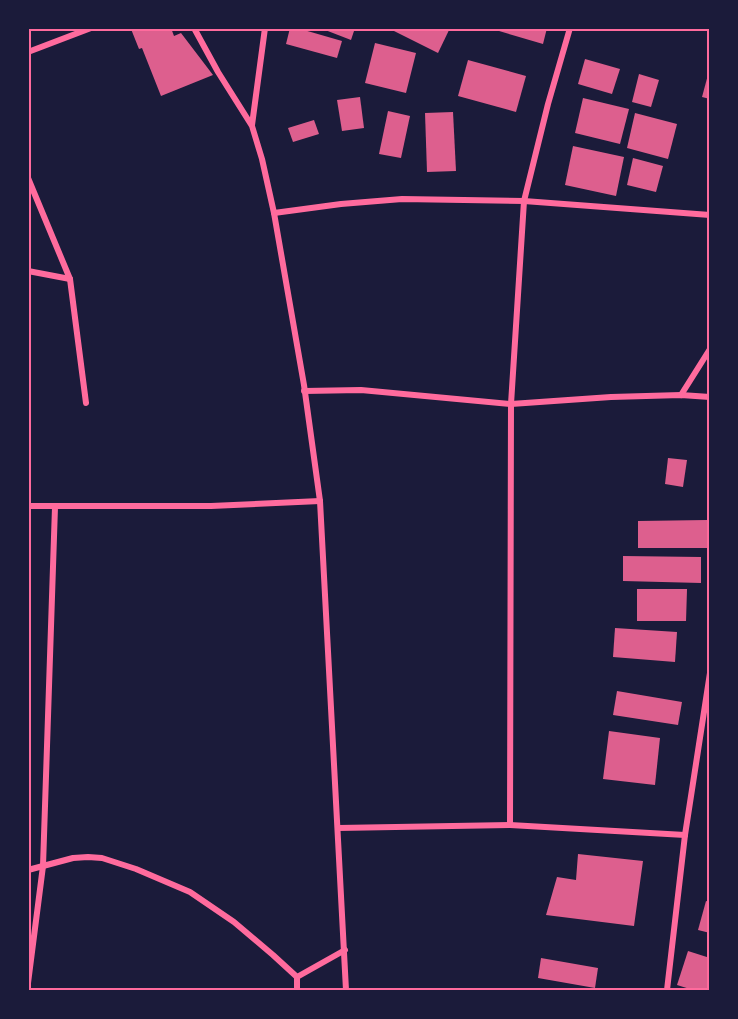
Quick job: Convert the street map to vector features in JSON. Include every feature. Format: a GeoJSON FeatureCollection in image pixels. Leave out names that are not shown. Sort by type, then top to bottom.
{"type":"FeatureCollection","features":[{"type":"Feature","properties":{"kind":"street"},"geometry":{"type":"LineString","coordinates":[[28,52],[91,28]]}},
{"type":"Feature","properties":{"kind":"street"},"geometry":{"type":"LineString","coordinates":[[194,28],[252,126],[274,213],[304,391],[320,501],[346,990]]}},
{"type":"Feature","properties":{"kind":"street"},"geometry":{"type":"LineString","coordinates":[[252,126],[265,28]]}},
{"type":"Feature","properties":{"kind":"street"},"geometry":{"type":"LineString","coordinates":[[510,825],[512,404],[524,201],[570,28]]}},
{"type":"Feature","properties":{"kind":"street"},"geometry":{"type":"LineString","coordinates":[[28,178],[70,279],[86,403]]}},
{"type":"Feature","properties":{"kind":"street"},"geometry":{"type":"LineString","coordinates":[[274,213],[402,199],[524,201],[710,215]]}},
{"type":"Feature","properties":{"kind":"street"},"geometry":{"type":"LineString","coordinates":[[28,271],[70,279]]}},
{"type":"Feature","properties":{"kind":"street"},"geometry":{"type":"LineString","coordinates":[[681,395],[710,349]]}},
{"type":"Feature","properties":{"kind":"street"},"geometry":{"type":"LineString","coordinates":[[304,391],[362,390],[512,404],[611,397],[681,395],[710,397]]}},
{"type":"Feature","properties":{"kind":"street"},"geometry":{"type":"LineString","coordinates":[[28,506],[211,506],[320,501]]}},
{"type":"Feature","properties":{"kind":"street"},"geometry":{"type":"LineString","coordinates":[[28,983],[43,866],[54,507]]}},
{"type":"Feature","properties":{"kind":"street"},"geometry":{"type":"LineString","coordinates":[[667,990],[685,835],[709,675]]}},
{"type":"Feature","properties":{"kind":"street"},"geometry":{"type":"LineString","coordinates":[[338,828],[510,825],[685,835]]}},
{"type":"Feature","properties":{"kind":"street"},"geometry":{"type":"LineString","coordinates":[[28,870],[73,858],[102,858],[136,869],[190,892],[234,922],[273,955],[297,977],[297,990]]}},
{"type":"Feature","properties":{"kind":"street"},"geometry":{"type":"LineString","coordinates":[[297,977],[345,950]]}},
{"type":"Feature","properties":{"kind":"building"},"geometry":{"type":"Polygon","coordinates":[[[171,28],[174,36],[181,33],[213,75],[161,96],[142,48],[139,49],[131,29],[171,28]]]}},
{"type":"Feature","properties":{"kind":"building"},"geometry":{"type":"Polygon","coordinates":[[[290,28],[342,41],[337,58],[286,44],[290,28]]]}},
{"type":"Feature","properties":{"kind":"building"},"geometry":{"type":"Polygon","coordinates":[[[320,28],[355,28],[351,40],[320,28]]]}},
{"type":"Feature","properties":{"kind":"building"},"geometry":{"type":"Polygon","coordinates":[[[388,28],[450,28],[438,53],[388,28]]]}},
{"type":"Feature","properties":{"kind":"building"},"geometry":{"type":"Polygon","coordinates":[[[489,28],[547,28],[543,44],[489,28]]]}},
{"type":"Feature","properties":{"kind":"building"},"geometry":{"type":"Polygon","coordinates":[[[375,43],[416,53],[406,93],[365,83],[375,43]]]}},
{"type":"Feature","properties":{"kind":"building"},"geometry":{"type":"Polygon","coordinates":[[[585,59],[620,69],[612,94],[578,84],[585,59]]]}},
{"type":"Feature","properties":{"kind":"building"},"geometry":{"type":"Polygon","coordinates":[[[468,60],[526,76],[516,112],[458,96],[468,60]]]}},
{"type":"Feature","properties":{"kind":"building"},"geometry":{"type":"Polygon","coordinates":[[[710,71],[710,99],[702,97],[710,71]]]}},
{"type":"Feature","properties":{"kind":"building"},"geometry":{"type":"Polygon","coordinates":[[[639,74],[659,80],[651,107],[632,102],[639,74]]]}},
{"type":"Feature","properties":{"kind":"building"},"geometry":{"type":"Polygon","coordinates":[[[360,97],[364,128],[342,131],[337,100],[360,97]]]}},
{"type":"Feature","properties":{"kind":"building"},"geometry":{"type":"Polygon","coordinates":[[[583,98],[629,109],[620,144],[575,133],[583,98]]]}},
{"type":"Feature","properties":{"kind":"building"},"geometry":{"type":"Polygon","coordinates":[[[388,111],[410,116],[401,158],[379,154],[388,111]]]}},
{"type":"Feature","properties":{"kind":"building"},"geometry":{"type":"Polygon","coordinates":[[[453,112],[456,171],[427,172],[425,113],[453,112]]]}},
{"type":"Feature","properties":{"kind":"building"},"geometry":{"type":"Polygon","coordinates":[[[635,113],[677,124],[668,159],[627,148],[635,113]]]}},
{"type":"Feature","properties":{"kind":"building"},"geometry":{"type":"Polygon","coordinates":[[[314,120],[319,134],[293,142],[288,128],[314,120]]]}},
{"type":"Feature","properties":{"kind":"building"},"geometry":{"type":"Polygon","coordinates":[[[573,146],[624,157],[616,196],[565,185],[573,146]]]}},
{"type":"Feature","properties":{"kind":"building"},"geometry":{"type":"Polygon","coordinates":[[[633,158],[663,166],[656,192],[627,185],[633,158]]]}},
{"type":"Feature","properties":{"kind":"building"},"geometry":{"type":"Polygon","coordinates":[[[668,458],[687,460],[683,487],[665,484],[668,458]]]}},
{"type":"Feature","properties":{"kind":"building"},"geometry":{"type":"Polygon","coordinates":[[[707,520],[708,548],[638,548],[638,521],[707,520]]]}},
{"type":"Feature","properties":{"kind":"building"},"geometry":{"type":"Polygon","coordinates":[[[623,556],[701,557],[701,583],[623,581],[623,556]]]}},
{"type":"Feature","properties":{"kind":"building"},"geometry":{"type":"Polygon","coordinates":[[[637,589],[687,589],[686,621],[637,621],[637,589]]]}},
{"type":"Feature","properties":{"kind":"building"},"geometry":{"type":"Polygon","coordinates":[[[615,628],[677,632],[675,662],[613,657],[615,628]]]}},
{"type":"Feature","properties":{"kind":"building"},"geometry":{"type":"Polygon","coordinates":[[[617,691],[682,702],[678,725],[613,715],[617,691]]]}},
{"type":"Feature","properties":{"kind":"building"},"geometry":{"type":"Polygon","coordinates":[[[609,731],[660,738],[655,785],[603,779],[609,731]]]}},
{"type":"Feature","properties":{"kind":"building"},"geometry":{"type":"Polygon","coordinates":[[[578,854],[643,861],[634,926],[546,915],[557,877],[576,880],[578,854]]]}},
{"type":"Feature","properties":{"kind":"building"},"geometry":{"type":"Polygon","coordinates":[[[706,901],[710,902],[710,933],[698,930],[706,901]]]}},
{"type":"Feature","properties":{"kind":"building"},"geometry":{"type":"Polygon","coordinates":[[[688,951],[710,958],[710,990],[693,990],[677,985],[688,951]]]}},
{"type":"Feature","properties":{"kind":"building"},"geometry":{"type":"Polygon","coordinates":[[[541,958],[598,968],[595,988],[538,978],[541,958]]]}}]}
